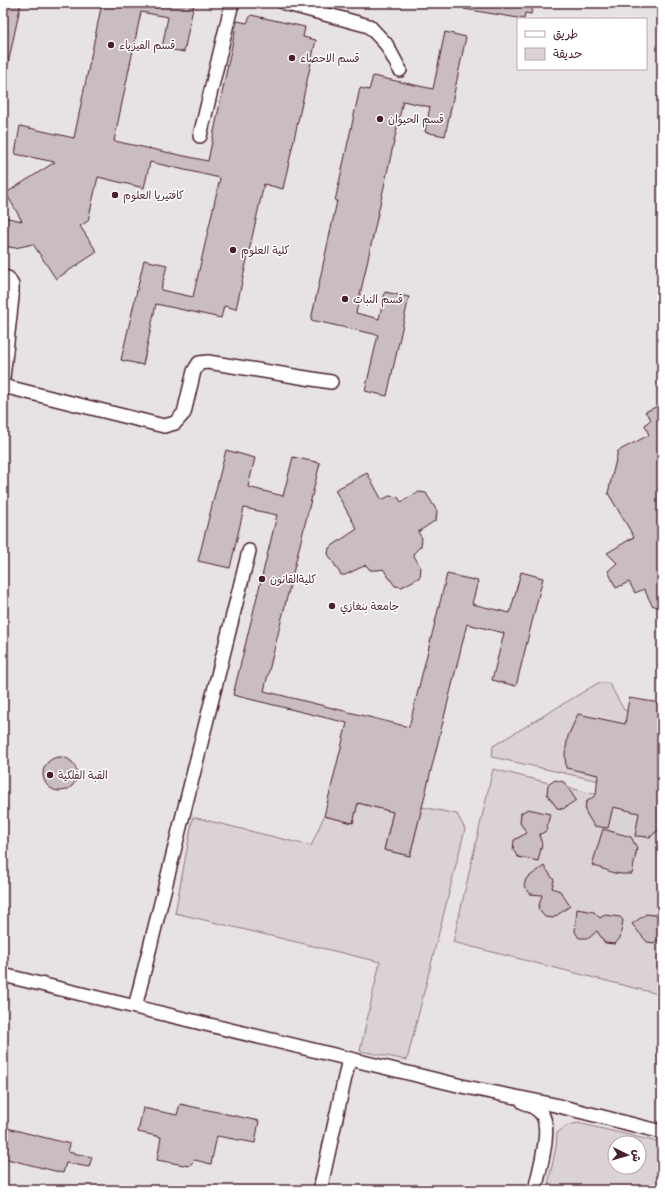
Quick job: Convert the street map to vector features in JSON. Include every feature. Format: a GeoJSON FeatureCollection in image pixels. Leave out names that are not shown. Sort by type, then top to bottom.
{"type":"FeatureCollection","features":[{"type":"Feature","properties":{"kind":"lane"},"geometry":{"type":"LineString","coordinates":[[200,136],[232,3]]}},
{"type":"Feature","properties":{"kind":"lane"},"geometry":{"type":"LineString","coordinates":[[284,3],[368,26],[386,44],[400,70]]}},
{"type":"Feature","properties":{"kind":"lane"},"geometry":{"type":"LineString","coordinates":[[3,277],[8,278],[12,285],[3,378]]}},
{"type":"Feature","properties":{"kind":"lane"},"geometry":{"type":"LineString","coordinates":[[3,386],[164,426],[175,423],[184,413],[194,371],[199,363],[208,362],[331,382]]}},
{"type":"Feature","properties":{"kind":"lane"},"geometry":{"type":"LineString","coordinates":[[135,1007],[249,551]]}},
{"type":"Feature","properties":{"kind":"lane"},"geometry":{"type":"LineString","coordinates":[[3,975],[349,1059],[513,1097],[555,1105],[662,1132]]}},
{"type":"Feature","properties":{"kind":"lane"},"geometry":{"type":"LineString","coordinates":[[320,1190],[349,1059]]}},
{"type":"Feature","properties":{"kind":"lane"},"geometry":{"type":"LineString","coordinates":[[513,1097],[532,1106],[542,1115],[546,1127],[546,1136],[535,1190]]}},
{"type":"Feature","properties":{"kind":"shaded area","name":"جامعة بنغازي"},"geometry":{"type":"Polygon","coordinates":[[[3,3],[662,3],[662,1190],[3,1190],[3,3]]]}},
{"type":"Feature","properties":{"kind":"green space"},"geometry":{"type":"Polygon","coordinates":[[[598,683],[609,683],[624,710],[662,715],[662,795],[492,757],[493,746],[598,683]]]}},
{"type":"Feature","properties":{"kind":"green space"},"geometry":{"type":"Polygon","coordinates":[[[493,769],[662,811],[662,995],[453,942],[493,769]]]}},
{"type":"Feature","properties":{"kind":"green space"},"geometry":{"type":"Polygon","coordinates":[[[358,803],[393,812],[384,850],[410,856],[422,807],[457,814],[465,829],[407,1060],[360,1051],[380,962],[175,913],[193,817],[311,846],[324,816],[353,823],[358,803]]]}},
{"type":"Feature","properties":{"kind":"green space"},"geometry":{"type":"Polygon","coordinates":[[[578,1123],[628,1135],[607,1135],[607,1175],[647,1175],[647,1139],[662,1143],[662,1190],[547,1190],[556,1147],[557,1133],[568,1125],[578,1123]]]}},
{"type":"Feature","properties":{"kind":"building"},"geometry":{"type":"Polygon","coordinates":[[[3,3],[21,3],[8,64],[3,63],[3,3]]]}},
{"type":"Feature","properties":{"kind":"building"},"geometry":{"type":"Polygon","coordinates":[[[102,3],[194,3],[184,52],[162,48],[168,17],[141,12],[114,141],[208,161],[237,21],[247,23],[251,15],[305,27],[303,37],[316,40],[283,189],[264,184],[236,309],[224,306],[221,318],[156,304],[143,365],[121,360],[144,260],[167,265],[161,290],[193,297],[220,178],[150,162],[144,188],[98,177],[88,221],[80,226],[97,252],[56,279],[33,244],[15,248],[3,246],[3,217],[22,221],[6,193],[55,162],[15,154],[20,126],[74,138],[102,3]]]}},
{"type":"Feature","properties":{"kind":"building"},"geometry":{"type":"Polygon","coordinates":[[[464,3],[533,3],[531,14],[525,13],[524,18],[464,9],[464,3]]]}},
{"type":"Feature","properties":{"kind":"building"},"geometry":{"type":"Polygon","coordinates":[[[445,32],[466,37],[445,136],[425,132],[430,107],[403,101],[356,313],[379,319],[385,292],[409,297],[387,396],[365,391],[378,335],[311,320],[360,88],[369,90],[373,76],[433,89],[445,32]]]}},
{"type":"Feature","properties":{"kind":"building"},"geometry":{"type":"Polygon","coordinates":[[[662,404],[662,609],[652,605],[644,589],[635,593],[629,582],[616,588],[608,571],[617,563],[607,553],[634,537],[608,493],[618,451],[649,435],[645,425],[651,419],[645,412],[662,404]]]}},
{"type":"Feature","properties":{"kind":"building"},"geometry":{"type":"Polygon","coordinates":[[[226,450],[255,458],[248,487],[283,496],[293,457],[320,463],[264,691],[409,727],[447,574],[478,581],[472,604],[510,613],[521,572],[543,578],[516,686],[492,680],[504,633],[467,624],[410,856],[384,850],[393,812],[358,803],[353,823],[324,816],[347,723],[233,695],[277,515],[244,508],[230,568],[198,561],[226,450]]]}},
{"type":"Feature","properties":{"kind":"building"},"geometry":{"type":"Polygon","coordinates":[[[367,473],[382,500],[389,496],[398,497],[401,502],[419,492],[426,493],[437,511],[436,520],[418,532],[422,538],[421,546],[413,554],[421,568],[420,577],[402,587],[395,586],[383,569],[370,570],[366,565],[345,575],[341,575],[328,554],[329,548],[357,529],[335,490],[367,473]]]}},
{"type":"Feature","properties":{"kind":"building"},"geometry":{"type":"Polygon","coordinates":[[[629,698],[654,702],[662,705],[662,827],[650,837],[635,836],[639,813],[613,807],[608,828],[594,826],[585,811],[586,802],[596,795],[598,775],[566,768],[565,754],[568,736],[578,714],[625,724],[629,698]]]}},
{"type":"Feature","properties":{"kind":"building"},"geometry":{"type":"Polygon","coordinates":[[[63,757],[72,762],[76,767],[76,781],[72,786],[67,790],[57,791],[53,790],[44,781],[43,771],[44,767],[53,758],[63,757]]]}},
{"type":"Feature","properties":{"kind":"building"},"geometry":{"type":"Polygon","coordinates":[[[555,780],[564,782],[576,800],[563,809],[557,808],[547,794],[548,785],[555,780]]]}},
{"type":"Feature","properties":{"kind":"building"},"geometry":{"type":"Polygon","coordinates":[[[528,809],[550,814],[546,831],[539,835],[542,844],[538,861],[518,857],[513,850],[514,840],[527,833],[520,823],[521,813],[528,809]]]}},
{"type":"Feature","properties":{"kind":"building"},"geometry":{"type":"Polygon","coordinates":[[[603,829],[631,837],[637,848],[632,874],[614,873],[592,865],[603,829]]]}},
{"type":"Feature","properties":{"kind":"building"},"geometry":{"type":"Polygon","coordinates":[[[544,866],[554,880],[552,888],[560,891],[570,906],[553,918],[545,917],[538,909],[542,895],[530,894],[524,886],[526,879],[544,866]]]}},
{"type":"Feature","properties":{"kind":"building"},"geometry":{"type":"Polygon","coordinates":[[[577,909],[594,912],[600,918],[605,915],[620,917],[623,920],[620,938],[615,944],[605,943],[597,931],[589,938],[579,938],[575,932],[577,909]]]}},
{"type":"Feature","properties":{"kind":"building"},"geometry":{"type":"Polygon","coordinates":[[[646,914],[662,916],[662,936],[654,943],[647,942],[632,924],[646,914]]]}},
{"type":"Feature","properties":{"kind":"building"},"geometry":{"type":"Polygon","coordinates":[[[180,1104],[259,1121],[255,1143],[217,1136],[211,1164],[195,1160],[189,1166],[157,1160],[161,1137],[138,1132],[143,1108],[177,1115],[180,1104]]]}},
{"type":"Feature","properties":{"kind":"building"},"geometry":{"type":"Polygon","coordinates":[[[3,1127],[70,1144],[68,1152],[92,1157],[89,1167],[66,1163],[63,1173],[3,1158],[3,1127]]]}},
{"type":"Feature","properties":{"kind":"place","name":"قسم الفيزياء"},"geometry":{"type":"Point","coordinates":[111,45]}},
{"type":"Feature","properties":{"kind":"place","name":"قسم الاحصاء"},"geometry":{"type":"Point","coordinates":[292,58]}},
{"type":"Feature","properties":{"kind":"place","name":"قسم الحيوان"},"geometry":{"type":"Point","coordinates":[380,119]}},
{"type":"Feature","properties":{"kind":"place","name":"كافتيريا العلوم"},"geometry":{"type":"Point","coordinates":[115,195]}},
{"type":"Feature","properties":{"kind":"place","name":"كلية العلوم"},"geometry":{"type":"Point","coordinates":[233,250]}},
{"type":"Feature","properties":{"kind":"place","name":"قسم النبات"},"geometry":{"type":"Point","coordinates":[345,299]}},
{"type":"Feature","properties":{"kind":"place","name":"كليةالقانون"},"geometry":{"type":"Point","coordinates":[262,579]}},
{"type":"Feature","properties":{"kind":"place","name":"جامعة بنغازي"},"geometry":{"type":"Point","coordinates":[332,606]}},
{"type":"Feature","properties":{"kind":"place","name":"القبة الفلكية"},"geometry":{"type":"Point","coordinates":[50,775]}}]}
